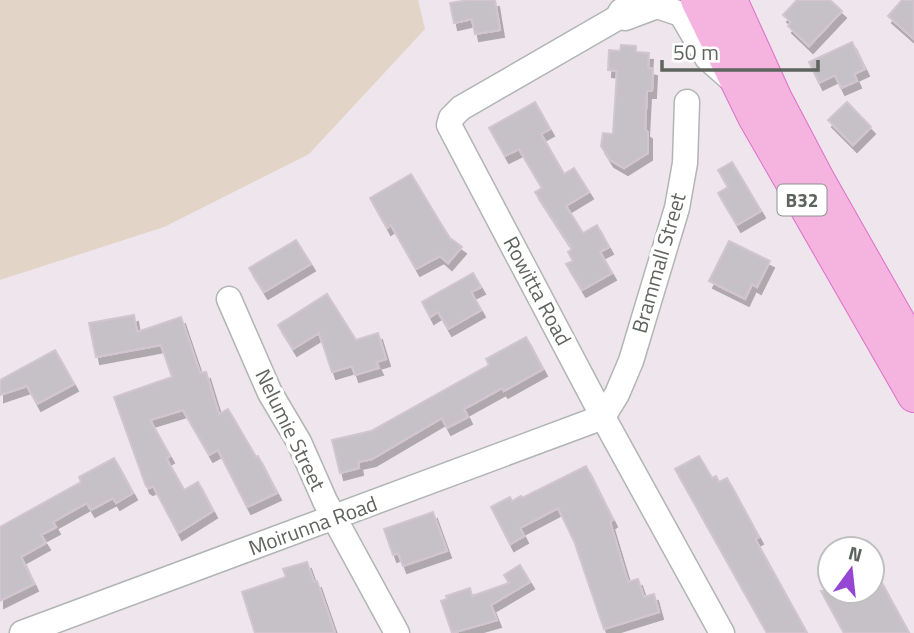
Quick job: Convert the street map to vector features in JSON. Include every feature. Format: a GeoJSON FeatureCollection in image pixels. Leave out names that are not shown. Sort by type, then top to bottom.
{"type":"FeatureCollection","features":[{"type":"Feature","properties":{"kind":"main road","name":"B32"},"geometry":{"type":"LineString","coordinates":[[697,0],[738,86],[914,396]]}},
{"type":"Feature","properties":{"kind":"main road","name":"B32"},"geometry":{"type":"LineString","coordinates":[[732,0],[776,99],[914,348]]}},
{"type":"Feature","properties":{"kind":"street","name":"Rowitta Road"},"geometry":{"type":"LineString","coordinates":[[617,18],[621,11],[638,0]]}},
{"type":"Feature","properties":{"kind":"street","name":"Rowitta Road"},"geometry":{"type":"LineString","coordinates":[[722,633],[603,417],[449,125],[451,118],[461,108],[617,18],[627,18],[657,6],[681,14],[707,58],[738,86]]}},
{"type":"Feature","properties":{"kind":"street","name":"Brammall Street"},"geometry":{"type":"LineString","coordinates":[[603,417],[627,370],[677,208],[685,163],[687,102]]}},
{"type":"Feature","properties":{"kind":"street","name":"Nelumie Street"},"geometry":{"type":"LineString","coordinates":[[229,299],[270,393],[299,442],[317,486],[397,633]]}},
{"type":"Feature","properties":{"kind":"street","name":"Moirunna Road"},"geometry":{"type":"LineString","coordinates":[[22,633],[603,417]]}},
{"type":"Feature","properties":{"kind":"shaded area"},"geometry":{"type":"Polygon","coordinates":[[[0,0],[418,0],[425,29],[309,154],[164,227],[0,280],[0,0]]]}},
{"type":"Feature","properties":{"kind":"building"},"geometry":{"type":"Polygon","coordinates":[[[495,0],[500,30],[475,34],[472,19],[454,23],[450,3],[495,0]]]}},
{"type":"Feature","properties":{"kind":"building"},"geometry":{"type":"Polygon","coordinates":[[[797,0],[830,0],[842,11],[809,46],[788,26],[791,22],[783,15],[797,0]]]}},
{"type":"Feature","properties":{"kind":"building"},"geometry":{"type":"Polygon","coordinates":[[[902,0],[914,0],[914,39],[888,16],[902,0]]]}},
{"type":"Feature","properties":{"kind":"building"},"geometry":{"type":"Polygon","coordinates":[[[852,42],[865,69],[854,74],[857,81],[841,88],[835,75],[819,83],[809,62],[852,42]]]}},
{"type":"Feature","properties":{"kind":"building"},"geometry":{"type":"Polygon","coordinates":[[[621,45],[636,46],[636,52],[649,53],[648,68],[653,69],[652,91],[647,91],[645,130],[648,132],[648,153],[624,168],[610,160],[601,146],[603,133],[613,134],[617,71],[608,70],[609,50],[620,51],[621,45]]]}},
{"type":"Feature","properties":{"kind":"building"},"geometry":{"type":"Polygon","coordinates":[[[535,102],[550,129],[541,134],[564,174],[574,168],[589,192],[566,206],[583,233],[597,225],[609,247],[600,252],[612,273],[582,290],[566,264],[573,261],[568,252],[572,249],[535,192],[542,188],[519,149],[505,156],[489,128],[535,102]]]}},
{"type":"Feature","properties":{"kind":"building"},"geometry":{"type":"Polygon","coordinates":[[[847,102],[871,127],[853,145],[828,120],[847,102]]]}},
{"type":"Feature","properties":{"kind":"building"},"geometry":{"type":"Polygon","coordinates":[[[732,162],[761,211],[737,225],[718,193],[728,187],[718,170],[732,162]]]}},
{"type":"Feature","properties":{"kind":"building"},"geometry":{"type":"Polygon","coordinates":[[[411,174],[450,238],[462,247],[448,263],[440,256],[416,269],[391,225],[387,228],[370,198],[411,174]]]}},
{"type":"Feature","properties":{"kind":"building"},"geometry":{"type":"Polygon","coordinates":[[[296,240],[311,264],[264,292],[249,268],[296,240]]]}},
{"type":"Feature","properties":{"kind":"building"},"geometry":{"type":"Polygon","coordinates":[[[729,241],[770,261],[757,287],[752,284],[745,299],[709,281],[729,241]]]}},
{"type":"Feature","properties":{"kind":"building"},"geometry":{"type":"Polygon","coordinates":[[[473,273],[481,287],[471,292],[481,310],[448,329],[438,312],[430,317],[422,302],[473,273]]]}},
{"type":"Feature","properties":{"kind":"building"},"geometry":{"type":"Polygon","coordinates":[[[327,294],[356,340],[378,333],[386,359],[376,362],[379,368],[355,375],[352,366],[332,372],[319,333],[293,349],[278,325],[327,294]]]}},
{"type":"Feature","properties":{"kind":"building"},"geometry":{"type":"Polygon","coordinates":[[[134,315],[137,332],[181,317],[200,373],[206,372],[219,414],[228,409],[256,457],[258,456],[277,493],[247,507],[218,450],[209,455],[183,410],[150,420],[170,456],[166,458],[184,490],[198,482],[213,511],[178,533],[153,486],[146,486],[114,397],[172,377],[161,345],[96,357],[89,323],[134,315]]]}},
{"type":"Feature","properties":{"kind":"building"},"geometry":{"type":"Polygon","coordinates":[[[526,337],[543,369],[464,409],[468,417],[447,428],[442,418],[372,459],[358,462],[359,468],[340,473],[332,440],[371,431],[489,365],[486,359],[526,337]]]}},
{"type":"Feature","properties":{"kind":"building"},"geometry":{"type":"Polygon","coordinates":[[[55,350],[74,384],[37,404],[27,386],[0,395],[0,380],[55,350]]]}},
{"type":"Feature","properties":{"kind":"building"},"geometry":{"type":"Polygon","coordinates":[[[699,456],[712,478],[716,476],[719,482],[727,478],[759,537],[755,539],[807,633],[767,633],[675,469],[699,456]]]}},
{"type":"Feature","properties":{"kind":"building"},"geometry":{"type":"Polygon","coordinates":[[[114,458],[133,493],[116,503],[113,498],[91,510],[87,503],[53,522],[56,527],[41,535],[46,543],[21,557],[34,584],[0,601],[0,527],[81,482],[79,477],[114,458]]]}},
{"type":"Feature","properties":{"kind":"building"},"geometry":{"type":"Polygon","coordinates":[[[586,466],[613,520],[610,522],[628,582],[638,579],[644,597],[654,594],[659,612],[604,629],[574,541],[558,508],[520,528],[524,536],[510,544],[491,507],[510,497],[512,501],[521,496],[522,498],[586,466]]]}},
{"type":"Feature","properties":{"kind":"building"},"geometry":{"type":"Polygon","coordinates":[[[433,512],[447,551],[403,566],[398,553],[393,555],[384,529],[433,512]]]}},
{"type":"Feature","properties":{"kind":"building"},"geometry":{"type":"Polygon","coordinates":[[[307,562],[314,582],[317,581],[335,633],[255,633],[242,592],[286,577],[283,569],[307,562]]]}},
{"type":"Feature","properties":{"kind":"building"},"geometry":{"type":"Polygon","coordinates":[[[520,565],[530,582],[491,605],[497,620],[452,633],[441,601],[447,599],[446,596],[470,588],[472,596],[509,583],[504,575],[520,565]]]}},
{"type":"Feature","properties":{"kind":"building"},"geometry":{"type":"Polygon","coordinates":[[[886,591],[909,633],[844,633],[829,605],[886,605],[886,591]]]}}]}
